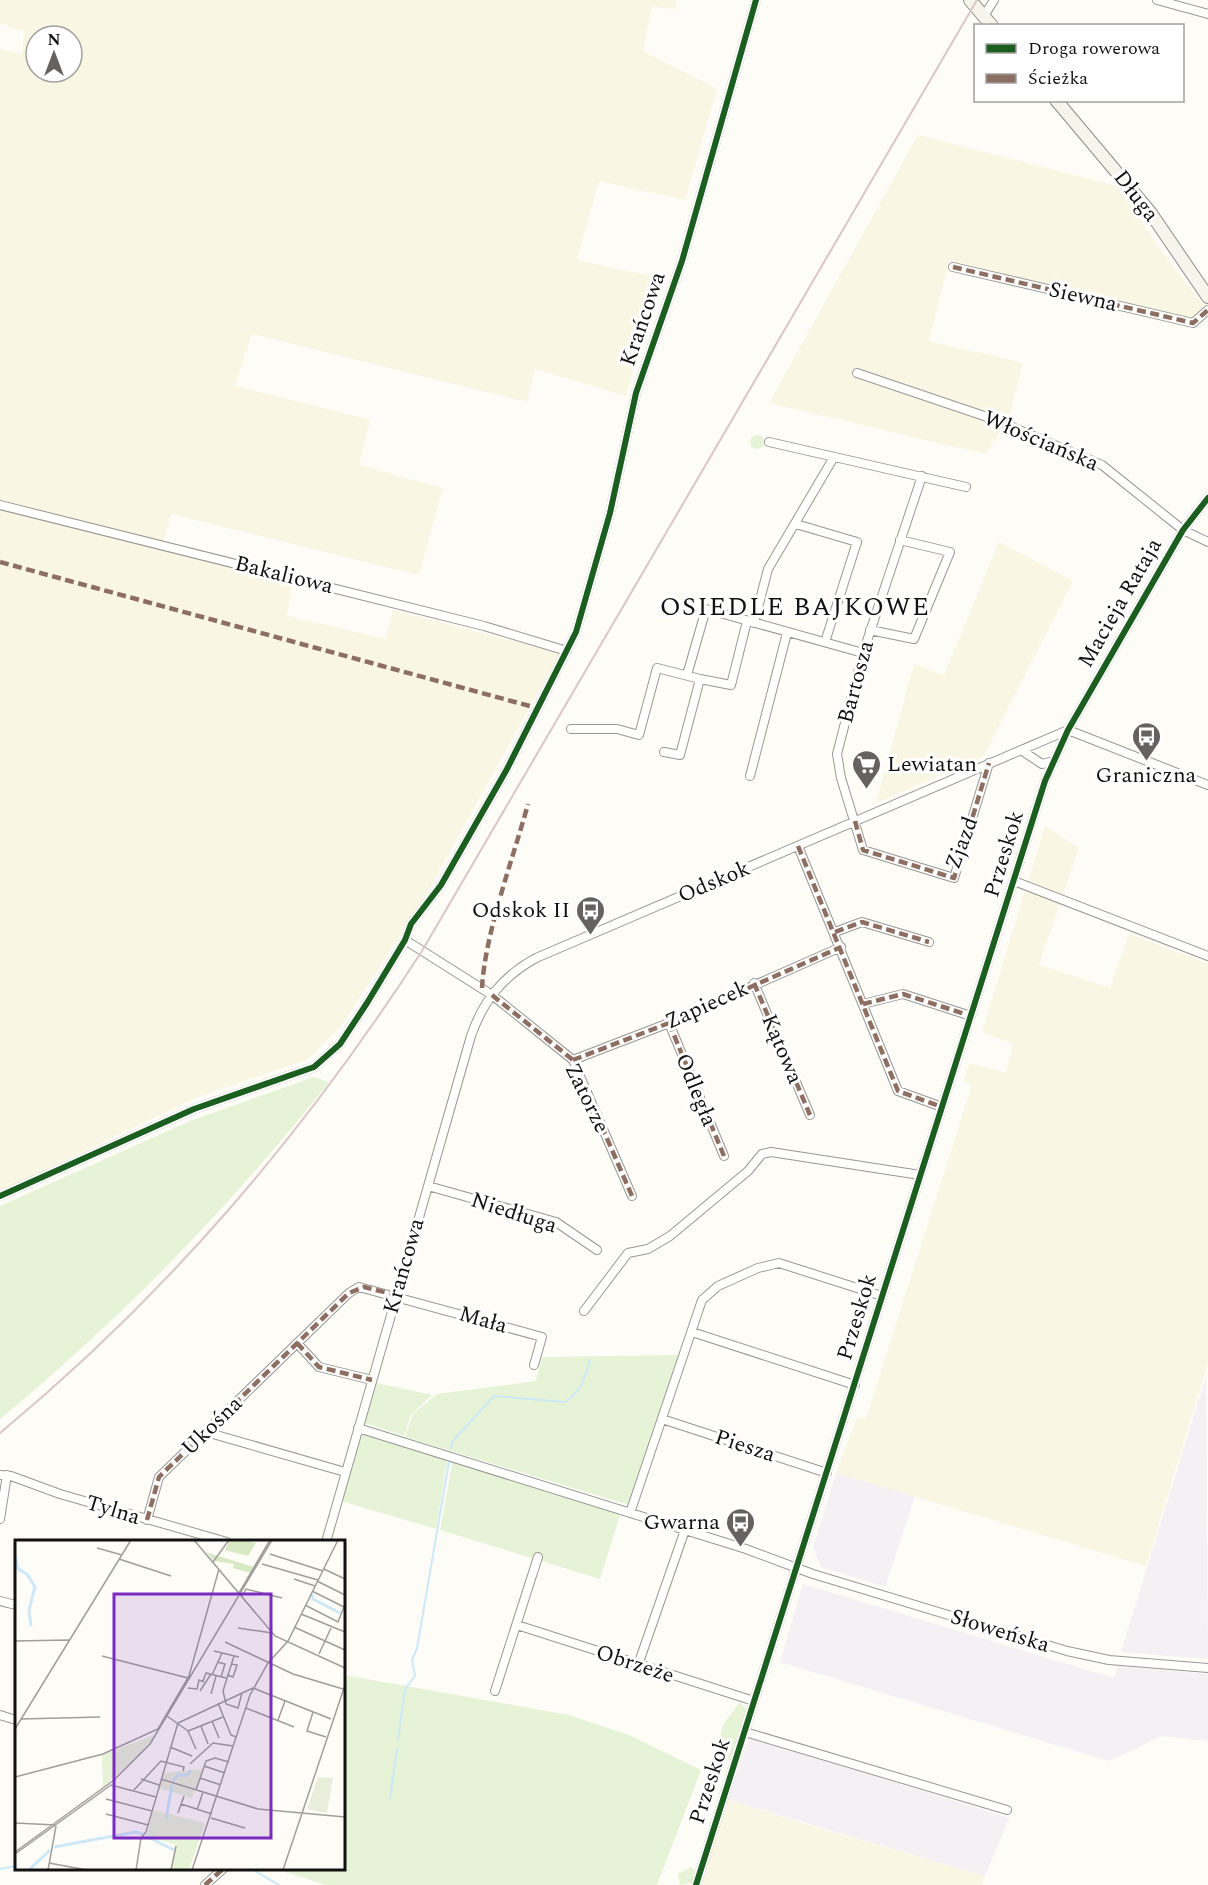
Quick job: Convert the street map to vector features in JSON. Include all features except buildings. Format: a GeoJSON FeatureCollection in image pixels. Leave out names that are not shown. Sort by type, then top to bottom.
{"type":"FeatureCollection","features":[{"type":"Feature","properties":{"kind":"street","name":"Krańcowa"},"geometry":{"type":"LineString","coordinates":[[0,1196],[194,1109],[314,1067],[340,1044],[405,940],[411,924],[441,885],[507,769],[576,632],[610,513],[636,393],[682,261],[756,0]]}},
{"type":"Feature","properties":{"kind":"street"},"geometry":{"type":"LineString","coordinates":[[970,0],[988,21]]}},
{"type":"Feature","properties":{"kind":"street"},"geometry":{"type":"LineString","coordinates":[[988,21],[994,0]]}},
{"type":"Feature","properties":{"kind":"street"},"geometry":{"type":"LineString","coordinates":[[1157,0],[1208,14]]}},
{"type":"Feature","properties":{"kind":"street","name":"Długa"},"geometry":{"type":"LineString","coordinates":[[1058,102],[1150,212],[1208,297]]}},
{"type":"Feature","properties":{"kind":"street","name":"Siewna"},"geometry":{"type":"LineString","coordinates":[[953,267],[1192,323],[1208,310]]}},
{"type":"Feature","properties":{"kind":"street","name":"Włościańska"},"geometry":{"type":"LineString","coordinates":[[857,373],[993,419],[1102,465],[1183,530],[1208,542]]}},
{"type":"Feature","properties":{"kind":"street"},"geometry":{"type":"LineString","coordinates":[[769,442],[966,487]]}},
{"type":"Feature","properties":{"kind":"street"},"geometry":{"type":"LineString","coordinates":[[572,729],[617,729],[639,735],[657,668],[730,686],[768,569],[834,457]]}},
{"type":"Feature","properties":{"kind":"street","name":"Bartosza"},"geometry":{"type":"LineString","coordinates":[[855,821],[841,778],[837,754],[870,630],[922,476]]}},
{"type":"Feature","properties":{"kind":"street","name":"Macieja Rataja"},"geometry":{"type":"LineString","coordinates":[[1056,757],[1068,730],[1183,530],[1208,498]]}},
{"type":"Feature","properties":{"kind":"street","name":"Bakaliowa"},"geometry":{"type":"LineString","coordinates":[[0,505],[484,626],[567,651]]}},
{"type":"Feature","properties":{"kind":"street"},"geometry":{"type":"LineString","coordinates":[[796,524],[856,542],[825,642]]}},
{"type":"Feature","properties":{"kind":"street"},"geometry":{"type":"LineString","coordinates":[[870,630],[914,639],[950,552],[900,540]]}},
{"type":"Feature","properties":{"kind":"street"},"geometry":{"type":"LineString","coordinates":[[687,675],[706,609],[863,653]]}},
{"type":"Feature","properties":{"kind":"street"},"geometry":{"type":"LineString","coordinates":[[750,776],[788,633]]}},
{"type":"Feature","properties":{"kind":"street"},"geometry":{"type":"LineString","coordinates":[[664,752],[680,755],[700,679]]}},
{"type":"Feature","properties":{"kind":"street"},"geometry":{"type":"LineString","coordinates":[[1045,781],[1036,760],[1034,748],[1041,741],[1068,730],[1208,785]]}},
{"type":"Feature","properties":{"kind":"street"},"geometry":{"type":"LineString","coordinates":[[1021,750],[1046,764],[1056,757],[1052,742],[1041,741]]}},
{"type":"Feature","properties":{"kind":"street","name":"Odskok"},"geometry":{"type":"LineString","coordinates":[[492,995],[514,972],[536,958],[1041,741]]}},
{"type":"Feature","properties":{"kind":"street","name":"Przeskok"},"geometry":{"type":"LineString","coordinates":[[696,1885],[1045,781],[1056,757]]}},
{"type":"Feature","properties":{"kind":"street","name":"Zjazd"},"geometry":{"type":"LineString","coordinates":[[855,821],[863,850],[954,878],[990,763]]}},
{"type":"Feature","properties":{"kind":"street"},"geometry":{"type":"LineString","coordinates":[[798,846],[898,1091],[942,1107]]}},
{"type":"Feature","properties":{"kind":"street"},"geometry":{"type":"LineString","coordinates":[[1014,881],[1208,956]]}},
{"type":"Feature","properties":{"kind":"street"},"geometry":{"type":"LineString","coordinates":[[834,932],[862,922],[929,942]]}},
{"type":"Feature","properties":{"kind":"street"},"geometry":{"type":"LineString","coordinates":[[405,940],[492,995]]}},
{"type":"Feature","properties":{"kind":"street","name":"Zapiecek"},"geometry":{"type":"LineString","coordinates":[[573,1060],[669,1023],[754,983],[841,948]]}},
{"type":"Feature","properties":{"kind":"street","name":"Kątowa"},"geometry":{"type":"LineString","coordinates":[[754,983],[810,1115]]}},
{"type":"Feature","properties":{"kind":"street"},"geometry":{"type":"LineString","coordinates":[[863,1004],[903,994],[971,1016]]}},
{"type":"Feature","properties":{"kind":"street","name":"Krańcowa"},"geometry":{"type":"LineString","coordinates":[[327,1540],[471,1036],[492,995]]}},
{"type":"Feature","properties":{"kind":"street","name":"Zatorze"},"geometry":{"type":"LineString","coordinates":[[492,995],[573,1060],[632,1196]]}},
{"type":"Feature","properties":{"kind":"street","name":"Odległa"},"geometry":{"type":"LineString","coordinates":[[669,1023],[724,1156]]}},
{"type":"Feature","properties":{"kind":"street"},"geometry":{"type":"LineString","coordinates":[[584,1311],[628,1253],[648,1249],[669,1236],[748,1171],[762,1154],[771,1152],[920,1175]]}},
{"type":"Feature","properties":{"kind":"street","name":"Niedługa"},"geometry":{"type":"LineString","coordinates":[[428,1186],[556,1222],[597,1250]]}},
{"type":"Feature","properties":{"kind":"street"},"geometry":{"type":"LineString","coordinates":[[630,1513],[702,1300],[709,1293],[771,1264],[788,1265],[882,1296]]}},
{"type":"Feature","properties":{"kind":"street","name":"Ukośna"},"geometry":{"type":"LineString","coordinates":[[147,1520],[159,1478],[353,1289],[364,1287],[396,1295]]}},
{"type":"Feature","properties":{"kind":"street","name":"Mała"},"geometry":{"type":"LineString","coordinates":[[396,1295],[542,1336],[534,1365]]}},
{"type":"Feature","properties":{"kind":"street"},"geometry":{"type":"LineString","coordinates":[[692,1332],[855,1385]]}},
{"type":"Feature","properties":{"kind":"street"},"geometry":{"type":"LineString","coordinates":[[297,1343],[319,1367],[372,1380]]}},
{"type":"Feature","properties":{"kind":"street","name":"Piesza"},"geometry":{"type":"LineString","coordinates":[[662,1419],[827,1473]]}},
{"type":"Feature","properties":{"kind":"street"},"geometry":{"type":"LineString","coordinates":[[358,1428],[797,1567]]}},
{"type":"Feature","properties":{"kind":"street"},"geometry":{"type":"LineString","coordinates":[[206,1432],[345,1472]]}},
{"type":"Feature","properties":{"kind":"street"},"geometry":{"type":"LineString","coordinates":[[0,1519],[3,1475]]}},
{"type":"Feature","properties":{"kind":"street","name":"Tylna"},"geometry":{"type":"LineString","coordinates":[[3,1475],[220,1540]]}},
{"type":"Feature","properties":{"kind":"street"},"geometry":{"type":"LineString","coordinates":[[639,1665],[685,1530]]}},
{"type":"Feature","properties":{"kind":"street"},"geometry":{"type":"LineString","coordinates":[[495,1691],[538,1557]]}},
{"type":"Feature","properties":{"kind":"street","name":"Słoweńska"},"geometry":{"type":"LineString","coordinates":[[797,1567],[1067,1651],[1109,1660],[1208,1668]]}},
{"type":"Feature","properties":{"kind":"street"},"geometry":{"type":"LineString","coordinates":[[0,1601],[15,1605]]}},
{"type":"Feature","properties":{"kind":"street","name":"Obrzeże"},"geometry":{"type":"LineString","coordinates":[[517,1625],[754,1701]]}},
{"type":"Feature","properties":{"kind":"street"},"geometry":{"type":"LineString","coordinates":[[0,1715],[15,1720]]}},
{"type":"Feature","properties":{"kind":"street"},"geometry":{"type":"LineString","coordinates":[[745,1732],[1007,1810]]}},
{"type":"Feature","properties":{"kind":"street"},"geometry":{"type":"LineString","coordinates":[[205,1885],[223,1870]]}},
{"type":"Feature","properties":{"kind":"shaded area"},"geometry":{"type":"Polygon","coordinates":[[[0,0],[678,0],[675,10],[652,6],[643,51],[717,89],[685,200],[599,181],[577,260],[659,278],[626,396],[535,369],[527,402],[252,334],[235,386],[370,420],[359,465],[443,488],[419,575],[171,514],[162,548],[293,580],[287,616],[386,639],[393,610],[560,653],[423,900],[342,1025],[307,1060],[197,1097],[0,1192],[0,49],[22,54],[24,32],[0,23],[0,0]]]}},
{"type":"Feature","properties":{"kind":"shaded area"},"geometry":{"type":"Polygon","coordinates":[[[918,135],[1117,186],[1166,257],[1204,306],[1190,320],[949,261],[929,341],[1023,363],[1008,421],[985,454],[769,403],[918,135]]]}},
{"type":"Feature","properties":{"kind":"shaded area"},"geometry":{"type":"Polygon","coordinates":[[[999,542],[1073,581],[983,757],[876,803],[914,664],[944,675],[999,542]]]}},
{"type":"Feature","properties":{"kind":"shaded area"},"geometry":{"type":"Polygon","coordinates":[[[1045,826],[1079,848],[1039,965],[1110,988],[1129,934],[1208,964],[1208,1363],[1146,1566],[836,1473],[857,1417],[866,1419],[972,1085],[963,1081],[970,1063],[1006,1073],[1013,1044],[982,1032],[1045,826]]]}},
{"type":"Feature","properties":{"kind":"shaded area"},"geometry":{"type":"Polygon","coordinates":[[[1206,1376],[1208,1659],[1121,1652],[1206,1376]]]}},
{"type":"Feature","properties":{"kind":"shaded area"},"geometry":{"type":"Polygon","coordinates":[[[836,1473],[915,1496],[885,1587],[821,1567],[813,1548],[836,1473]]]}},
{"type":"Feature","properties":{"kind":"shaded area"},"geometry":{"type":"Polygon","coordinates":[[[803,1584],[1114,1678],[1118,1666],[1208,1674],[1208,1741],[1162,1736],[1109,1761],[780,1662],[803,1584]]]}},
{"type":"Feature","properties":{"kind":"shaded area"},"geometry":{"type":"Polygon","coordinates":[[[750,1737],[1009,1818],[985,1876],[728,1800],[750,1737]]]}},
{"type":"Feature","properties":{"kind":"shaded area"},"geometry":{"type":"Polygon","coordinates":[[[728,1800],[985,1876],[982,1885],[699,1885],[728,1800]]]}},
{"type":"Feature","properties":{"kind":"green space"},"geometry":{"type":"Polygon","coordinates":[[[757,435],[762,437],[764,442],[762,447],[757,449],[752,447],[750,442],[752,437],[757,435]]]}},
{"type":"Feature","properties":{"kind":"green space"},"geometry":{"type":"Polygon","coordinates":[[[314,1077],[329,1082],[292,1128],[214,1216],[132,1301],[0,1419],[0,1206],[190,1121],[314,1077]]]}},
{"type":"Feature","properties":{"kind":"green space"},"geometry":{"type":"Polygon","coordinates":[[[679,1355],[629,1505],[405,1437],[413,1414],[437,1394],[536,1381],[542,1357],[679,1355]]]}},
{"type":"Feature","properties":{"kind":"green space"},"geometry":{"type":"Polygon","coordinates":[[[377,1383],[432,1395],[411,1415],[404,1436],[364,1423],[377,1383]]]}},
{"type":"Feature","properties":{"kind":"green space"},"geometry":{"type":"Polygon","coordinates":[[[363,1431],[448,1457],[436,1529],[341,1501],[363,1431]]]}},
{"type":"Feature","properties":{"kind":"green space"},"geometry":{"type":"Polygon","coordinates":[[[453,1459],[621,1512],[600,1579],[440,1530],[453,1459]]]}},
{"type":"Feature","properties":{"kind":"green space"},"geometry":{"type":"Polygon","coordinates":[[[345,1675],[569,1715],[629,1735],[701,1770],[657,1885],[326,1885],[279,1870],[345,1870],[345,1675]]]}},
{"type":"Feature","properties":{"kind":"green space"},"geometry":{"type":"Polygon","coordinates":[[[740,1702],[747,1709],[730,1760],[718,1758],[715,1754],[724,1723],[740,1702]]]}},
{"type":"Feature","properties":{"kind":"green space"},"geometry":{"type":"Polygon","coordinates":[[[691,1867],[695,1870],[692,1883],[680,1885],[678,1874],[691,1867]]]}},
{"type":"Feature","properties":{"kind":"waterway"},"geometry":{"type":"LineString","coordinates":[[451,1448],[452,1442],[494,1396],[565,1402],[578,1389],[590,1360]]}},
{"type":"Feature","properties":{"kind":"waterway"},"geometry":{"type":"LineString","coordinates":[[398,1740],[405,1689],[415,1676],[412,1660],[417,1648],[449,1462]]}},
{"type":"Feature","properties":{"kind":"waterway"},"geometry":{"type":"LineString","coordinates":[[390,1798],[397,1749]]}},
{"type":"Feature","properties":{"kind":"waterway"},"geometry":{"type":"LineString","coordinates":[[0,1869],[15,1866]]}},
{"type":"Feature","properties":{"kind":"waterway"},"geometry":{"type":"LineString","coordinates":[[253,1870],[279,1885]]}},
{"type":"Feature","properties":{"kind":"railway"},"geometry":{"type":"LineString","coordinates":[[0,1433],[62,1380],[120,1324],[230,1208],[281,1147],[377,1019],[422,951],[977,0]]}},
{"type":"Feature","properties":{"kind":"marked path"},"geometry":{"type":"LineString","coordinates":[[953,267],[1193,323],[1208,310]]}},
{"type":"Feature","properties":{"kind":"marked path"},"geometry":{"type":"LineString","coordinates":[[0,562],[537,708]]}},
{"type":"Feature","properties":{"kind":"marked path"},"geometry":{"type":"LineString","coordinates":[[855,821],[863,850],[954,878],[989,763]]}},
{"type":"Feature","properties":{"kind":"marked path"},"geometry":{"type":"LineString","coordinates":[[482,988],[488,944],[528,804]]}},
{"type":"Feature","properties":{"kind":"marked path"},"geometry":{"type":"LineString","coordinates":[[798,846],[898,1091],[942,1107]]}},
{"type":"Feature","properties":{"kind":"marked path"},"geometry":{"type":"LineString","coordinates":[[835,932],[862,922],[929,942]]}},
{"type":"Feature","properties":{"kind":"marked path"},"geometry":{"type":"LineString","coordinates":[[573,1060],[669,1023],[841,947]]}},
{"type":"Feature","properties":{"kind":"marked path"},"geometry":{"type":"LineString","coordinates":[[754,983],[810,1115]]}},
{"type":"Feature","properties":{"kind":"marked path"},"geometry":{"type":"LineString","coordinates":[[863,1004],[903,994],[971,1016]]}},
{"type":"Feature","properties":{"kind":"marked path"},"geometry":{"type":"LineString","coordinates":[[492,995],[573,1060],[632,1196]]}},
{"type":"Feature","properties":{"kind":"marked path"},"geometry":{"type":"LineString","coordinates":[[669,1023],[724,1156]]}},
{"type":"Feature","properties":{"kind":"marked path"},"geometry":{"type":"LineString","coordinates":[[147,1520],[159,1477],[349,1293],[364,1287],[396,1295]]}},
{"type":"Feature","properties":{"kind":"marked path"},"geometry":{"type":"LineString","coordinates":[[297,1343],[319,1367],[372,1380]]}},
{"type":"Feature","properties":{"kind":"marked path"},"geometry":{"type":"LineString","coordinates":[[205,1885],[222,1870]]}},
{"type":"Feature","properties":{"kind":"cycle path"},"geometry":{"type":"LineString","coordinates":[[0,1196],[194,1109],[314,1067],[340,1044],[367,1003],[405,940],[411,924],[441,885],[507,769],[576,632],[610,513],[636,393],[682,261],[756,0]]}},
{"type":"Feature","properties":{"kind":"cycle path"},"geometry":{"type":"LineString","coordinates":[[696,1885],[1045,781],[1068,730],[1183,530],[1208,498]]}},
{"type":"Feature","properties":{"kind":"place","name":"Graniczna"},"geometry":{"type":"Point","coordinates":[1146,762]}},
{"type":"Feature","properties":{"kind":"place","name":"Lewiatan"},"geometry":{"type":"Point","coordinates":[866,790]}},
{"type":"Feature","properties":{"kind":"place","name":"Odskok II"},"geometry":{"type":"Point","coordinates":[591,936]}},
{"type":"Feature","properties":{"kind":"place","name":"Gwarna"},"geometry":{"type":"Point","coordinates":[741,1548]}},
{"type":"Feature","properties":{"kind":"district","name":"OSIEDLE BAJKOWE"},"geometry":{"type":"Point","coordinates":[795,607]}}]}
